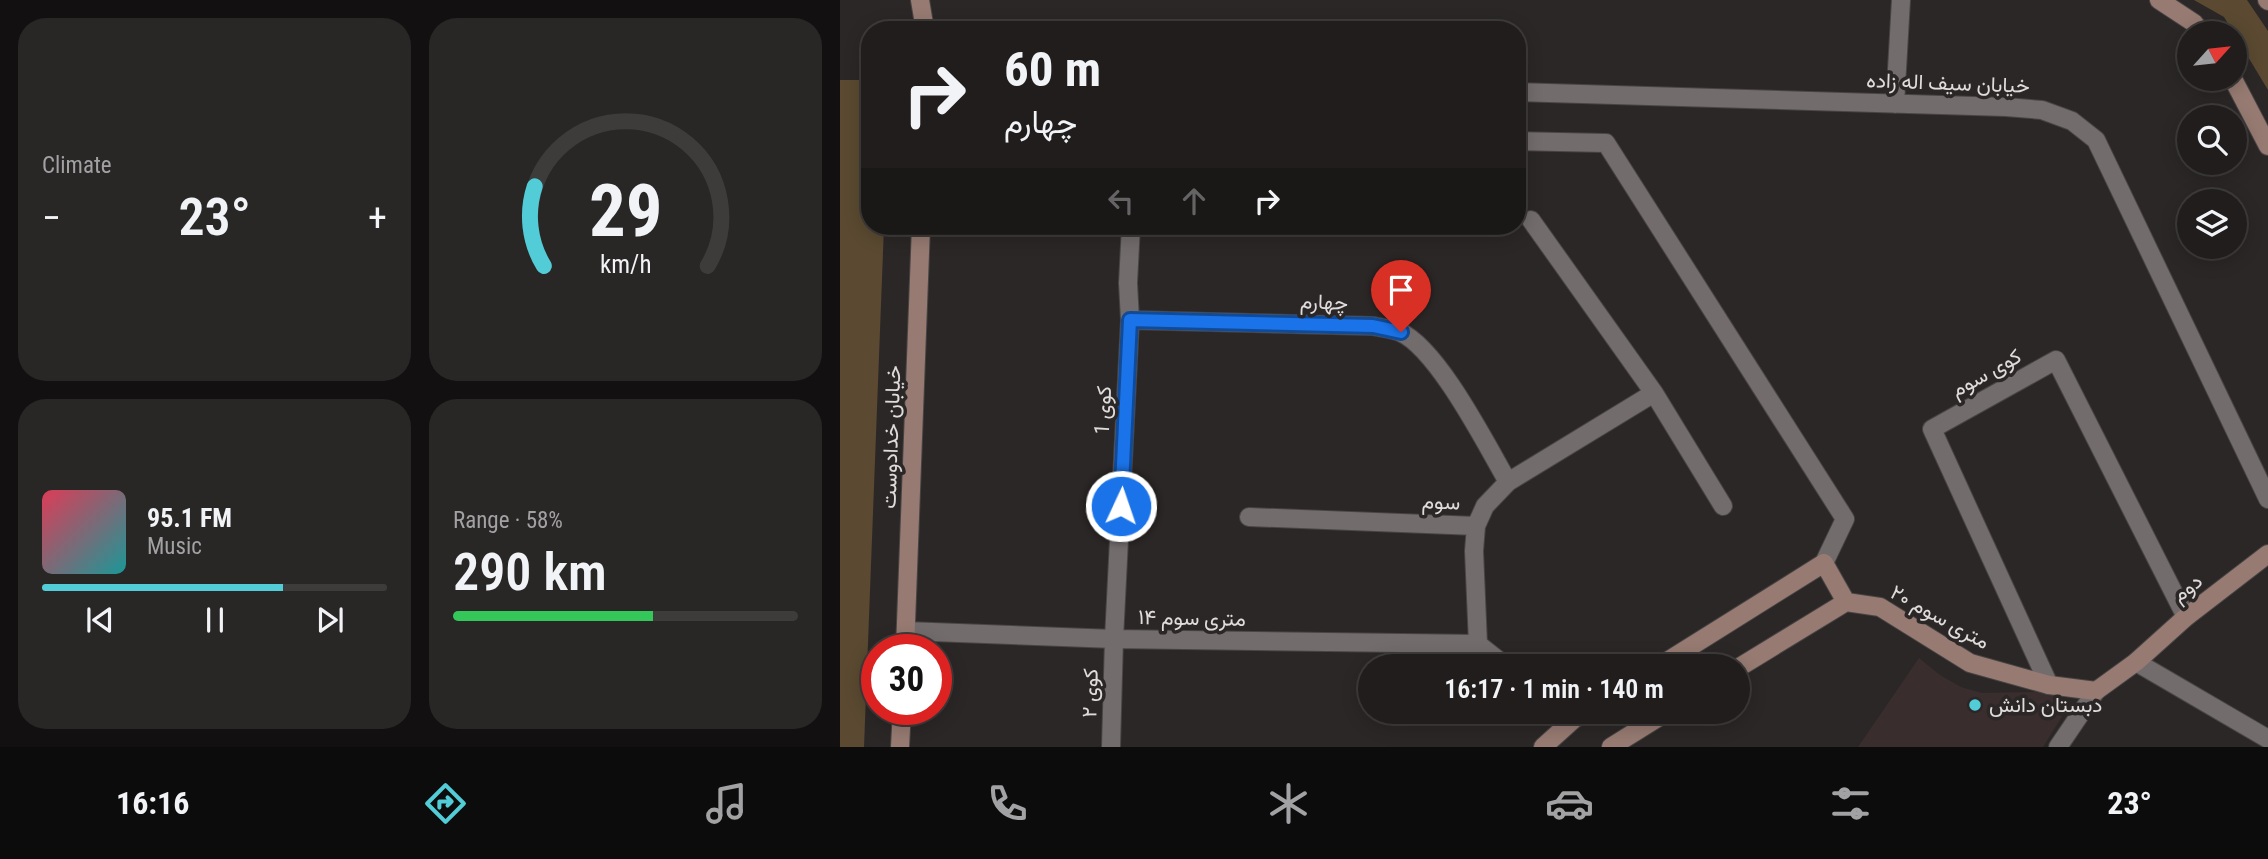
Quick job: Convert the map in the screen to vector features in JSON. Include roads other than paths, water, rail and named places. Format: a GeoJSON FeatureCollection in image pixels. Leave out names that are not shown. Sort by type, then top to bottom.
{"type":"FeatureCollection","features":[{"type":"Feature","properties":{"kind":"street"},"geometry":{"type":"LineString","coordinates":[[920,0],[924,21]]}},
{"type":"Feature","properties":{"kind":"street"},"geometry":{"type":"LineString","coordinates":[[1895,104],[1900,0]]}},
{"type":"Feature","properties":{"kind":"street"},"geometry":{"type":"LineString","coordinates":[[2159,0],[2191,21]]}},
{"type":"Feature","properties":{"kind":"street"},"geometry":{"type":"LineString","coordinates":[[2240,91],[2268,146]]}},
{"type":"Feature","properties":{"kind":"street","name":"خیابان سیف اله زاده"},"geometry":{"type":"LineString","coordinates":[[1526,92],[2042,110],[2072,121],[2096,140],[2268,499]]}},
{"type":"Feature","properties":{"kind":"street"},"geometry":{"type":"LineString","coordinates":[[1526,141],[1606,143],[1845,519],[1824,564],[1679,654]]}},
{"type":"Feature","properties":{"kind":"street"},"geometry":{"type":"LineString","coordinates":[[1531,220],[1654,393],[1723,506]]}},
{"type":"Feature","properties":{"kind":"street","name":"خیابان خدادوست"},"geometry":{"type":"LineString","coordinates":[[906,634],[921,235]]}},
{"type":"Feature","properties":{"kind":"street","name":"کوی 1"},"geometry":{"type":"LineString","coordinates":[[1114,639],[1130,320],[1128,283],[1131,235]]}},
{"type":"Feature","properties":{"kind":"street","name":"چهارم"},"geometry":{"type":"LineString","coordinates":[[1130,320],[1373,326],[1401,332],[1420,347],[1443,372],[1508,482]]}},
{"type":"Feature","properties":{"kind":"street","name":"کوی سوم"},"geometry":{"type":"LineString","coordinates":[[2049,684],[1932,429],[2056,360],[2186,617]]}},
{"type":"Feature","properties":{"kind":"street"},"geometry":{"type":"LineString","coordinates":[[1476,526],[1485,506],[1508,482],[1654,393]]}},
{"type":"Feature","properties":{"kind":"street","name":"سوم"},"geometry":{"type":"LineString","coordinates":[[1249,517],[1476,526],[1474,551],[1478,644]]}},
{"type":"Feature","properties":{"kind":"street","name":"دوم"},"geometry":{"type":"LineString","coordinates":[[2096,691],[2136,662],[2186,617],[2268,554]]}},
{"type":"Feature","properties":{"kind":"street"},"geometry":{"type":"LineString","coordinates":[[1750,661],[1846,602],[1824,564]]}},
{"type":"Feature","properties":{"kind":"street","name":"۲۰ متری سوم"},"geometry":{"type":"LineString","coordinates":[[1846,602],[1880,607],[1970,663],[2049,684],[2096,691]]}},
{"type":"Feature","properties":{"kind":"street","name":"۱۴ متری سوم"},"geometry":{"type":"LineString","coordinates":[[906,631],[1114,639],[1478,644]]}},
{"type":"Feature","properties":{"kind":"street","name":"کوی ۲"},"geometry":{"type":"LineString","coordinates":[[1111,747],[1114,639]]}},
{"type":"Feature","properties":{"kind":"street"},"geometry":{"type":"LineString","coordinates":[[1478,644],[1491,654]]}},
{"type":"Feature","properties":{"kind":"street"},"geometry":{"type":"LineString","coordinates":[[2136,662],[2268,739]]}},
{"type":"Feature","properties":{"kind":"street"},"geometry":{"type":"LineString","coordinates":[[2058,747],[2096,691]]}},
{"type":"Feature","properties":{"kind":"street"},"geometry":{"type":"LineString","coordinates":[[1544,747],[1566,724]]}},
{"type":"Feature","properties":{"kind":"street"},"geometry":{"type":"LineString","coordinates":[[1611,747],[1648,724]]}},
{"type":"Feature","properties":{"kind":"street"},"geometry":{"type":"LineString","coordinates":[[900,747],[901,725]]}},
{"type":"Feature","properties":{"kind":"place","name":"دبستان دانش"},"geometry":{"type":"Point","coordinates":[1975,705]}}]}
